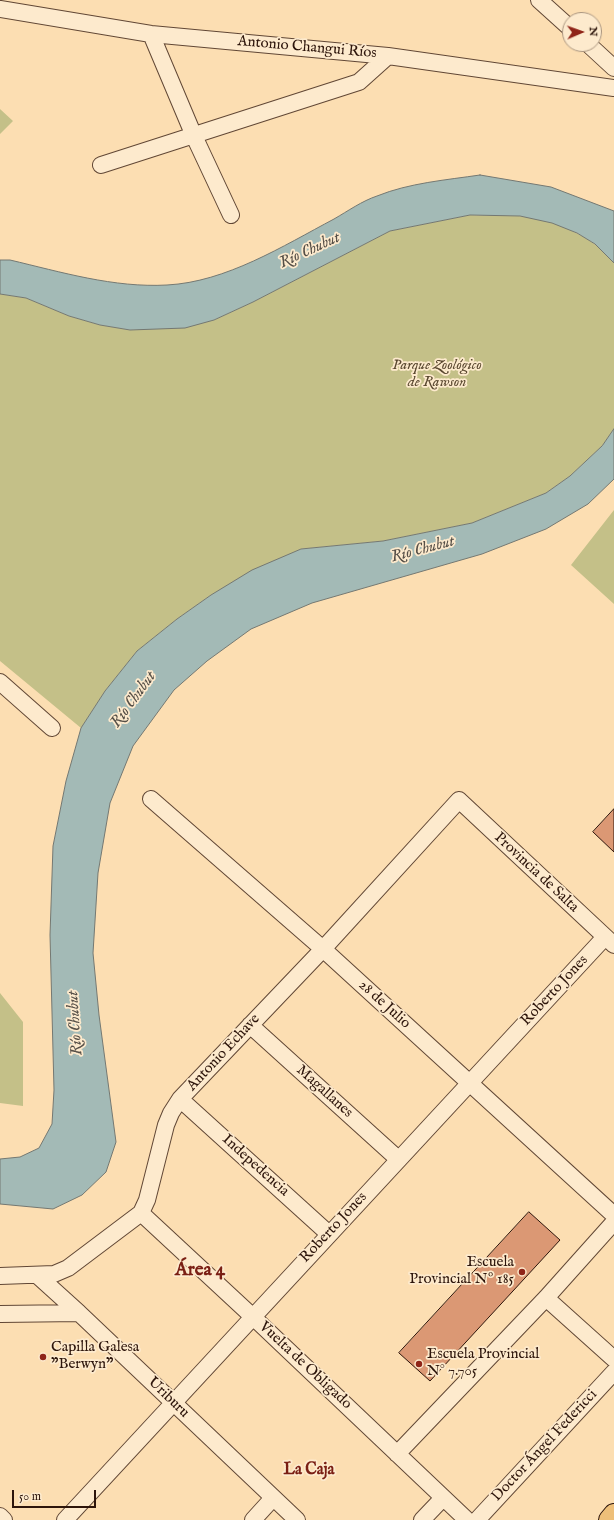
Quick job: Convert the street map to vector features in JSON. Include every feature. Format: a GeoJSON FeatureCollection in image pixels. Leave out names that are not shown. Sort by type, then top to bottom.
{"type":"FeatureCollection","features":[{"type":"Feature","properties":{"kind":"main road"},"geometry":{"type":"LineString","coordinates":[[609,1520],[614,1514]]}},
{"type":"Feature","properties":{"kind":"street"},"geometry":{"type":"LineString","coordinates":[[539,0],[562,21]]}},
{"type":"Feature","properties":{"kind":"street","name":"Antonio Changui Ríos"},"geometry":{"type":"LineString","coordinates":[[0,9],[151,34],[388,56],[614,88]]}},
{"type":"Feature","properties":{"kind":"street"},"geometry":{"type":"LineString","coordinates":[[151,34],[194,136],[231,215]]}},
{"type":"Feature","properties":{"kind":"street"},"geometry":{"type":"LineString","coordinates":[[597,52],[614,68]]}},
{"type":"Feature","properties":{"kind":"street"},"geometry":{"type":"LineString","coordinates":[[101,165],[359,82],[388,56]]}},
{"type":"Feature","properties":{"kind":"street"},"geometry":{"type":"LineString","coordinates":[[0,682],[52,728]]}},
{"type":"Feature","properties":{"kind":"street","name":"28 de Julio"},"geometry":{"type":"LineString","coordinates":[[151,799],[322,949],[614,1215]]}},
{"type":"Feature","properties":{"kind":"street","name":"Antonio Echave"},"geometry":{"type":"LineString","coordinates":[[141,1214],[147,1200],[166,1125],[171,1113],[180,1099],[322,949],[459,800]]}},
{"type":"Feature","properties":{"kind":"street","name":"Provincia de Salta"},"geometry":{"type":"LineString","coordinates":[[459,800],[610,941]]}},
{"type":"Feature","properties":{"kind":"street","name":"Roberto Jones"},"geometry":{"type":"LineString","coordinates":[[65,1520],[398,1159],[470,1083],[610,941]]}},
{"type":"Feature","properties":{"kind":"street","name":"Magallanes"},"geometry":{"type":"LineString","coordinates":[[250,1025],[398,1159]]}},
{"type":"Feature","properties":{"kind":"street","name":"Indepedencia"},"geometry":{"type":"LineString","coordinates":[[180,1099],[329,1234]]}},
{"type":"Feature","properties":{"kind":"street"},"geometry":{"type":"LineString","coordinates":[[0,1289],[5,1276],[54,1274],[68,1268],[141,1214]]}},
{"type":"Feature","properties":{"kind":"street","name":"Vuelta de Obligado"},"geometry":{"type":"LineString","coordinates":[[141,1214],[252,1316],[467,1520]]}},
{"type":"Feature","properties":{"kind":"street"},"geometry":{"type":"LineString","coordinates":[[397,1454],[546,1298],[614,1222]]}},
{"type":"Feature","properties":{"kind":"street","name":"Uriburu"},"geometry":{"type":"LineString","coordinates":[[37,1275],[297,1520]]}},
{"type":"Feature","properties":{"kind":"street"},"geometry":{"type":"LineString","coordinates":[[546,1298],[614,1359]]}},
{"type":"Feature","properties":{"kind":"street"},"geometry":{"type":"LineString","coordinates":[[0,1314],[79,1313]]}},
{"type":"Feature","properties":{"kind":"street","name":"Doctor Ángel Federicci"},"geometry":{"type":"LineString","coordinates":[[477,1520],[614,1372]]}},
{"type":"Feature","properties":{"kind":"street"},"geometry":{"type":"LineString","coordinates":[[253,1520],[273,1498]]}},
{"type":"Feature","properties":{"kind":"street"},"geometry":{"type":"LineString","coordinates":[[422,1520],[443,1498]]}},
{"type":"Feature","properties":{"kind":"street"},"geometry":{"type":"LineString","coordinates":[[0,1516],[4,1520]]}},
{"type":"Feature","properties":{"kind":"green space"},"geometry":{"type":"Polygon","coordinates":[[[0,109],[13,121],[0,134],[0,109]]]}},
{"type":"Feature","properties":{"kind":"green space","name":"Parque Zoológico de Rawson"},"geometry":{"type":"Polygon","coordinates":[[[470,215],[519,216],[558,225],[584,237],[606,253],[614,263],[614,429],[602,446],[570,476],[546,493],[472,523],[383,541],[301,549],[211,595],[177,619],[137,651],[105,691],[81,728],[0,661],[0,294],[26,298],[69,316],[100,325],[130,330],[214,320],[253,302],[390,231],[470,215]]]}},
{"type":"Feature","properties":{"kind":"green space"},"geometry":{"type":"Polygon","coordinates":[[[614,510],[614,604],[571,565],[614,510]]]}},
{"type":"Feature","properties":{"kind":"green space"},"geometry":{"type":"Polygon","coordinates":[[[0,993],[23,1022],[23,1106],[0,1103],[0,993]]]}},
{"type":"Feature","properties":{"kind":"water","name":"Río Chubut"},"geometry":{"type":"Polygon","coordinates":[[[480,175],[551,187],[614,211],[614,263],[595,244],[577,233],[552,223],[520,216],[470,215],[390,231],[253,302],[214,320],[185,328],[130,330],[100,325],[69,316],[26,298],[0,294],[0,260],[10,260],[107,282],[127,284],[167,285],[211,277],[254,261],[371,198],[415,185],[480,175]]]}},
{"type":"Feature","properties":{"kind":"water","name":"Río Chubut"},"geometry":{"type":"Polygon","coordinates":[[[614,429],[614,479],[588,504],[546,529],[482,554],[312,603],[251,629],[207,661],[174,690],[133,746],[110,803],[98,873],[93,953],[99,1015],[116,1142],[106,1172],[82,1195],[53,1209],[0,1204],[0,1159],[20,1157],[39,1148],[52,1124],[54,1090],[50,935],[53,846],[66,781],[81,728],[105,691],[137,651],[177,619],[211,595],[252,570],[301,549],[383,541],[472,523],[546,493],[570,476],[602,446],[614,429]]]}},
{"type":"Feature","properties":{"kind":"building"},"geometry":{"type":"Polygon","coordinates":[[[614,809],[614,852],[593,832],[614,809]]]}},
{"type":"Feature","properties":{"kind":"building"},"geometry":{"type":"Polygon","coordinates":[[[529,1212],[560,1240],[430,1381],[399,1353],[529,1212]]]}},
{"type":"Feature","properties":{"kind":"place","name":"Escuela Provincial Nº 185"},"geometry":{"type":"Point","coordinates":[522,1272]}},
{"type":"Feature","properties":{"kind":"place","name":"Capilla Galesa \"Berwyn\""},"geometry":{"type":"Point","coordinates":[43,1357]}},
{"type":"Feature","properties":{"kind":"place","name":"Escuela Provincial N° 7.705"},"geometry":{"type":"Point","coordinates":[419,1364]}},
{"type":"Feature","properties":{"kind":"district","name":"Área 4"},"geometry":{"type":"Point","coordinates":[200,1271]}},
{"type":"Feature","properties":{"kind":"district","name":"La Caja"},"geometry":{"type":"Point","coordinates":[309,1471]}}]}
